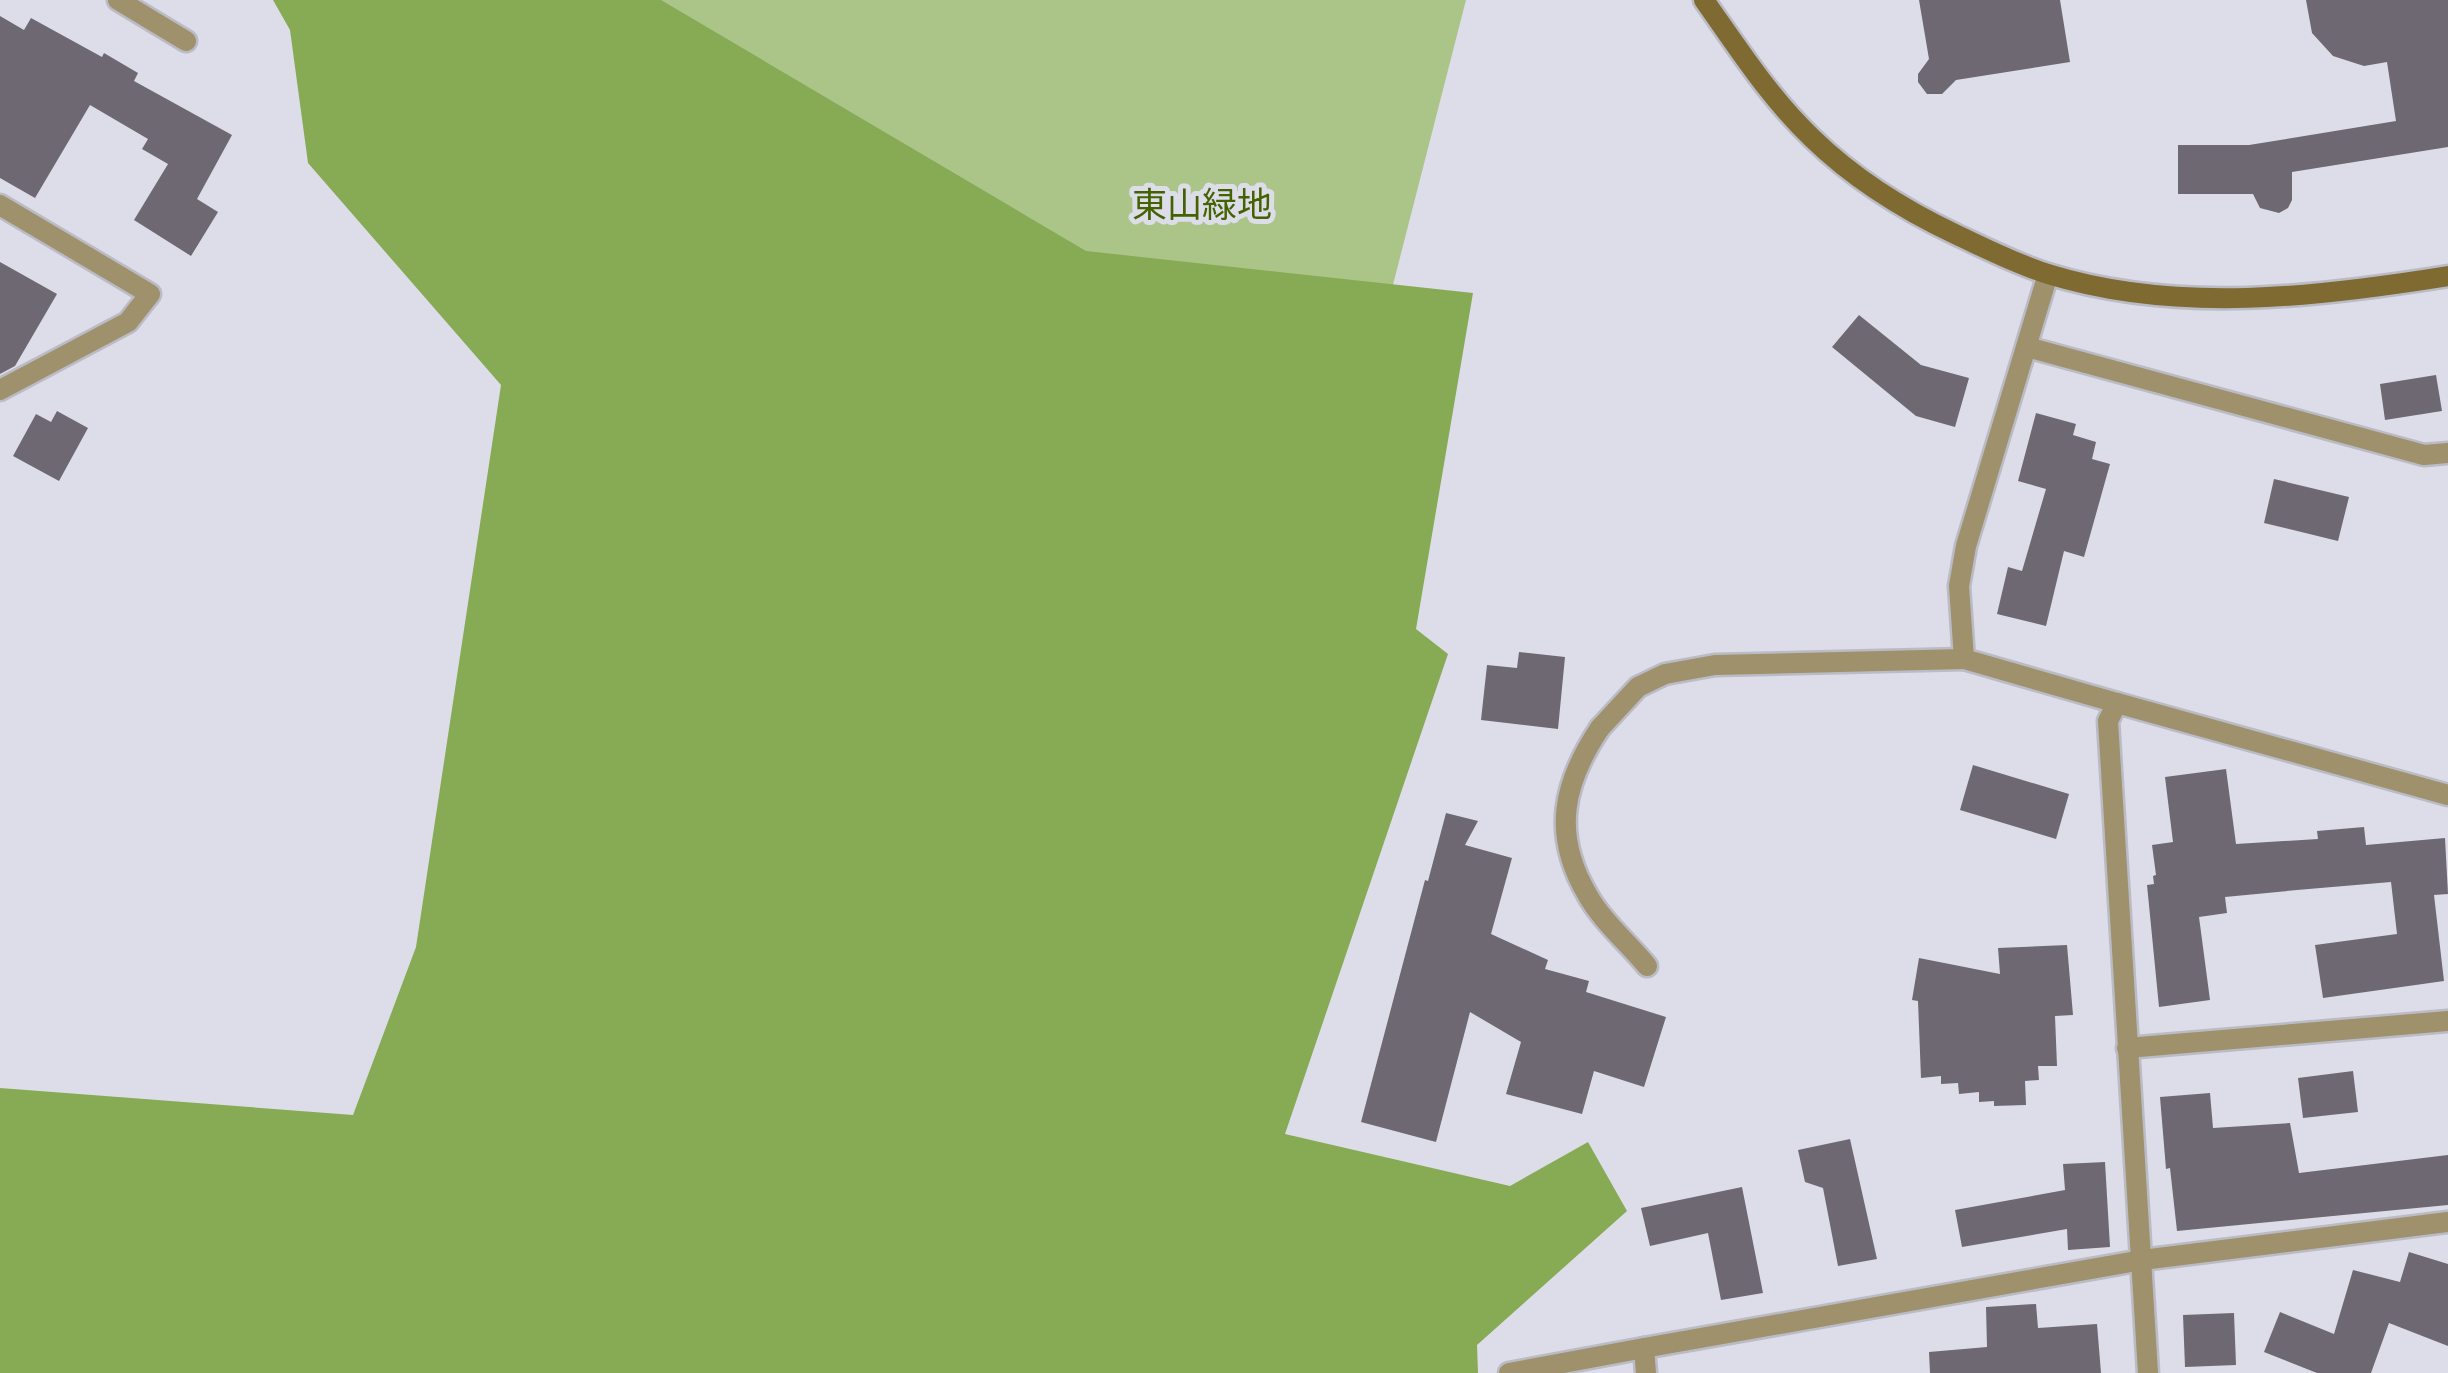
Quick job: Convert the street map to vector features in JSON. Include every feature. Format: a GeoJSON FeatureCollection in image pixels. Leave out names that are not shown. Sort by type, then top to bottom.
{"type":"FeatureCollection","features":[{"type":"Feature","properties":{"kind":"street"},"geometry":{"type":"LineString","coordinates":[[118,0],[186,41]]}},
{"type":"Feature","properties":{"kind":"street"},"geometry":{"type":"LineString","coordinates":[[1704,0],[1784,109],[1841,164],[1924,220],[2002,258],[2048,274],[2149,294],[2234,298],[2360,290],[2448,276]]}},
{"type":"Feature","properties":{"kind":"street"},"geometry":{"type":"LineString","coordinates":[[0,204],[150,294],[128,322],[0,390]]}},
{"type":"Feature","properties":{"kind":"street"},"geometry":{"type":"LineString","coordinates":[[1964,659],[1959,586],[1966,546],[2048,274]]}},
{"type":"Feature","properties":{"kind":"street"},"geometry":{"type":"LineString","coordinates":[[2027,347],[2424,455],[2448,453]]}},
{"type":"Feature","properties":{"kind":"street"},"geometry":{"type":"LineString","coordinates":[[1647,966],[1588,897],[1565,847],[1566,805],[1582,755],[1600,728],[1638,688],[1665,674],[1714,665],[1964,659],[2448,796]]}},
{"type":"Feature","properties":{"kind":"street"},"geometry":{"type":"LineString","coordinates":[[2117,703],[2108,721],[2148,1373]]}},
{"type":"Feature","properties":{"kind":"street"},"geometry":{"type":"LineString","coordinates":[[2127,1048],[2448,1021]]}},
{"type":"Feature","properties":{"kind":"street"},"geometry":{"type":"LineString","coordinates":[[1509,1373],[2142,1260],[2448,1222]]}},
{"type":"Feature","properties":{"kind":"street"},"geometry":{"type":"LineString","coordinates":[[1644,1348],[1646,1373]]}},
{"type":"Feature","properties":{"kind":"green space"},"geometry":{"type":"Polygon","coordinates":[[[273,0],[661,0],[1086,251],[1473,293],[1416,629],[1448,654],[1285,1134],[1510,1186],[1588,1142],[1627,1211],[1477,1345],[1478,1373],[0,1373],[0,1088],[353,1115],[416,947],[501,385],[308,163],[290,30],[273,0]]]}},
{"type":"Feature","properties":{"kind":"green space","name":"東山緑地"},"geometry":{"type":"Polygon","coordinates":[[[324,0],[1466,0],[1345,472],[324,0]]]}},
{"type":"Feature","properties":{"kind":"building"},"geometry":{"type":"Polygon","coordinates":[[[1919,0],[2060,0],[2070,62],[1956,80],[1942,94],[1927,94],[1918,82],[1918,74],[1929,59],[1919,0]]]}},
{"type":"Feature","properties":{"kind":"building"},"geometry":{"type":"Polygon","coordinates":[[[2306,0],[2448,0],[2448,147],[2292,172],[2292,200],[2279,213],[2260,208],[2253,194],[2178,194],[2178,145],[2249,145],[2396,121],[2387,62],[2364,66],[2333,56],[2312,33],[2306,0]]]}},
{"type":"Feature","properties":{"kind":"building"},"geometry":{"type":"Polygon","coordinates":[[[0,16],[24,30],[31,18],[102,57],[104,53],[138,73],[134,81],[232,135],[197,199],[218,212],[191,256],[134,220],[168,164],[142,149],[148,139],[90,105],[35,198],[0,178],[0,16]]]}},
{"type":"Feature","properties":{"kind":"building"},"geometry":{"type":"Polygon","coordinates":[[[0,262],[57,294],[15,366],[0,374],[0,262]]]}},
{"type":"Feature","properties":{"kind":"building"},"geometry":{"type":"Polygon","coordinates":[[[1859,315],[1921,365],[1969,378],[1955,427],[1916,416],[1832,347],[1859,315]]]}},
{"type":"Feature","properties":{"kind":"building"},"geometry":{"type":"Polygon","coordinates":[[[2436,375],[2442,411],[2385,420],[2380,384],[2436,375]]]}},
{"type":"Feature","properties":{"kind":"building"},"geometry":{"type":"Polygon","coordinates":[[[57,411],[88,428],[59,481],[13,456],[36,414],[51,422],[57,411]]]}},
{"type":"Feature","properties":{"kind":"building"},"geometry":{"type":"Polygon","coordinates":[[[2036,413],[2076,424],[2073,435],[2096,442],[2092,459],[2110,464],[2084,557],[2064,551],[2046,626],[1997,614],[2008,567],[2022,571],[2046,489],[2018,481],[2036,413]]]}},
{"type":"Feature","properties":{"kind":"building"},"geometry":{"type":"Polygon","coordinates":[[[2274,479],[2349,497],[2338,541],[2264,523],[2274,479]]]}},
{"type":"Feature","properties":{"kind":"building"},"geometry":{"type":"Polygon","coordinates":[[[1519,652],[1565,657],[1558,729],[1481,720],[1487,665],[1517,668],[1519,652]]]}},
{"type":"Feature","properties":{"kind":"building"},"geometry":{"type":"Polygon","coordinates":[[[1973,765],[2069,794],[2056,839],[1960,810],[1973,765]]]}},
{"type":"Feature","properties":{"kind":"building"},"geometry":{"type":"Polygon","coordinates":[[[2226,769],[2236,844],[2318,839],[2317,831],[2364,827],[2366,845],[2445,838],[2448,894],[2434,895],[2444,981],[2323,998],[2315,945],[2397,934],[2391,882],[2297,890],[2225,897],[2227,913],[2199,917],[2210,1000],[2159,1007],[2147,885],[2154,884],[2156,875],[2152,845],[2173,842],[2165,777],[2226,769]]]}},
{"type":"Feature","properties":{"kind":"building"},"geometry":{"type":"Polygon","coordinates":[[[1446,813],[1478,821],[1465,845],[1512,858],[1491,934],[1548,960],[1545,969],[1589,981],[1586,992],[1666,1017],[1644,1087],[1594,1071],[1582,1114],[1506,1094],[1521,1042],[1470,1012],[1436,1142],[1361,1122],[1446,813]]]}},
{"type":"Feature","properties":{"kind":"building"},"geometry":{"type":"Polygon","coordinates":[[[2067,945],[2073,1015],[2055,1016],[2057,1066],[2038,1066],[2039,1080],[2025,1081],[2026,1105],[1994,1106],[1994,1101],[1979,1102],[1979,1092],[1959,1094],[1958,1083],[1941,1084],[1941,1076],[1921,1078],[1918,1001],[1912,1000],[1919,958],[2000,974],[1998,948],[2067,945]]]}},
{"type":"Feature","properties":{"kind":"building"},"geometry":{"type":"Polygon","coordinates":[[[2353,1071],[2358,1112],[2303,1118],[2298,1078],[2353,1071]]]}},
{"type":"Feature","properties":{"kind":"building"},"geometry":{"type":"Polygon","coordinates":[[[2210,1093],[2213,1128],[2290,1123],[2299,1173],[2448,1155],[2448,1205],[2177,1231],[2170,1168],[2166,1169],[2160,1097],[2210,1093]]]}},
{"type":"Feature","properties":{"kind":"building"},"geometry":{"type":"Polygon","coordinates":[[[1850,1139],[1877,1259],[1838,1266],[1823,1188],[1805,1182],[1798,1150],[1850,1139]]]}},
{"type":"Feature","properties":{"kind":"building"},"geometry":{"type":"Polygon","coordinates":[[[2105,1162],[2110,1247],[2068,1250],[2067,1229],[1962,1247],[1955,1210],[2065,1190],[2063,1164],[2105,1162]]]}},
{"type":"Feature","properties":{"kind":"building"},"geometry":{"type":"Polygon","coordinates":[[[1742,1187],[1763,1293],[1721,1300],[1708,1233],[1650,1246],[1641,1208],[1742,1187]]]}},
{"type":"Feature","properties":{"kind":"building"},"geometry":{"type":"Polygon","coordinates":[[[2409,1252],[2448,1264],[2448,1346],[2389,1323],[2371,1373],[2317,1373],[2264,1352],[2280,1312],[2334,1334],[2353,1270],[2400,1282],[2409,1252]]]}},
{"type":"Feature","properties":{"kind":"building"},"geometry":{"type":"Polygon","coordinates":[[[2036,1304],[2038,1328],[2097,1324],[2101,1373],[1930,1373],[1929,1352],[1987,1347],[1986,1307],[2036,1304]]]}},
{"type":"Feature","properties":{"kind":"building"},"geometry":{"type":"Polygon","coordinates":[[[2234,1313],[2236,1365],[2185,1367],[2183,1315],[2234,1313]]]}}]}
